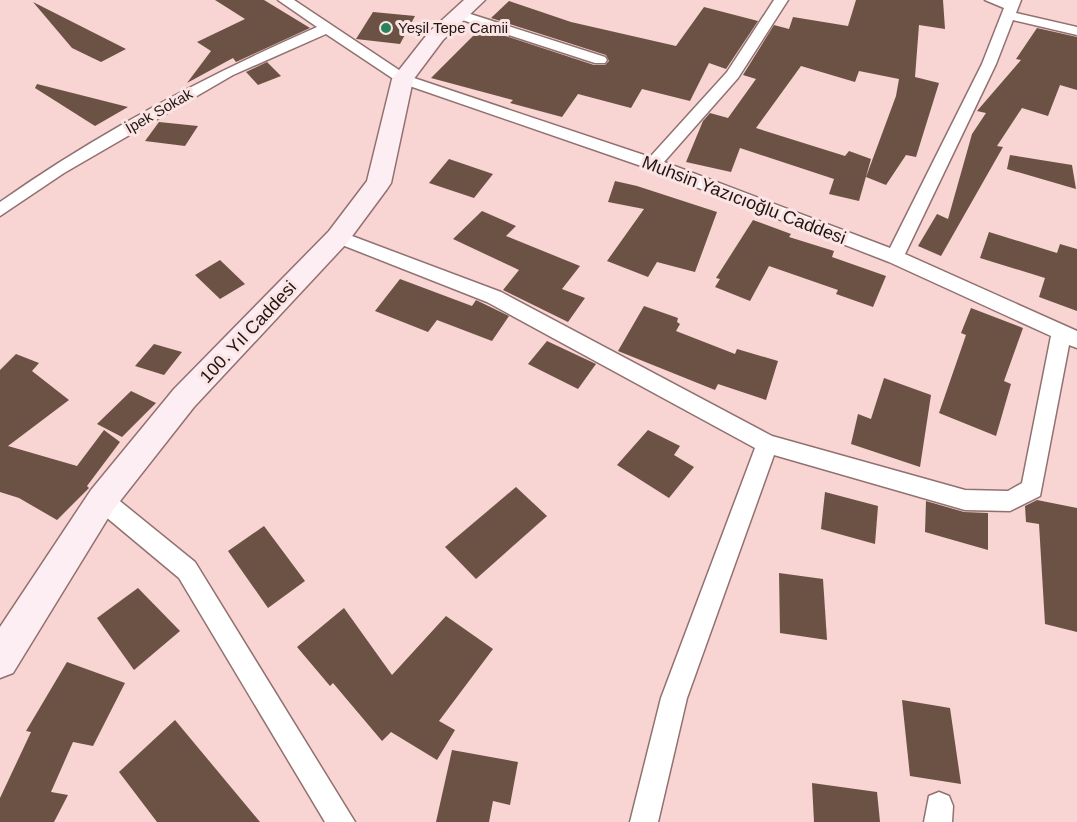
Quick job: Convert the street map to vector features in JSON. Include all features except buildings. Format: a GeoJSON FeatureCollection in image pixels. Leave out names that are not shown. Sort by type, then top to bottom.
{"type":"FeatureCollection","features":[{"type":"Feature","properties":{"kind":"street","name":"Muhsin Yazıcıoğlu Caddesi"},"geometry":{"type":"LineString","coordinates":[[285,0],[403,79],[653,164],[895,257],[1069,337]]}},
{"type":"Feature","properties":{"kind":"street","name":"100. Yıl Caddesi"},"geometry":{"type":"LineString","coordinates":[[0,660],[102,500],[184,398],[338,237],[379,183],[403,79],[436,36],[475,0]]}},
{"type":"Feature","properties":{"kind":"street"},"geometry":{"type":"LineString","coordinates":[[653,164],[733,75],[780,0]]}},
{"type":"Feature","properties":{"kind":"street"},"geometry":{"type":"LineString","coordinates":[[992,0],[1077,31]]}},
{"type":"Feature","properties":{"kind":"street"},"geometry":{"type":"LineString","coordinates":[[895,257],[989,64],[1011,7]]}},
{"type":"Feature","properties":{"kind":"street"},"geometry":{"type":"LineString","coordinates":[[458,14],[600,60]]}},
{"type":"Feature","properties":{"kind":"street","name":"İpek Sokak"},"geometry":{"type":"LineString","coordinates":[[0,210],[58,169],[228,72],[327,28]]}},
{"type":"Feature","properties":{"kind":"street"},"geometry":{"type":"LineString","coordinates":[[338,237],[494,297],[767,444],[965,500],[1010,501],[1032,489],[1069,337]]}},
{"type":"Feature","properties":{"kind":"street"},"geometry":{"type":"LineString","coordinates":[[644,822],[674,698],[767,444]]}},
{"type":"Feature","properties":{"kind":"street"},"geometry":{"type":"LineString","coordinates":[[102,500],[187,570],[341,822]]}},
{"type":"Feature","properties":{"kind":"place","name":"Yeşil Tepe Camii"},"geometry":{"type":"Point","coordinates":[386,28]}}]}
